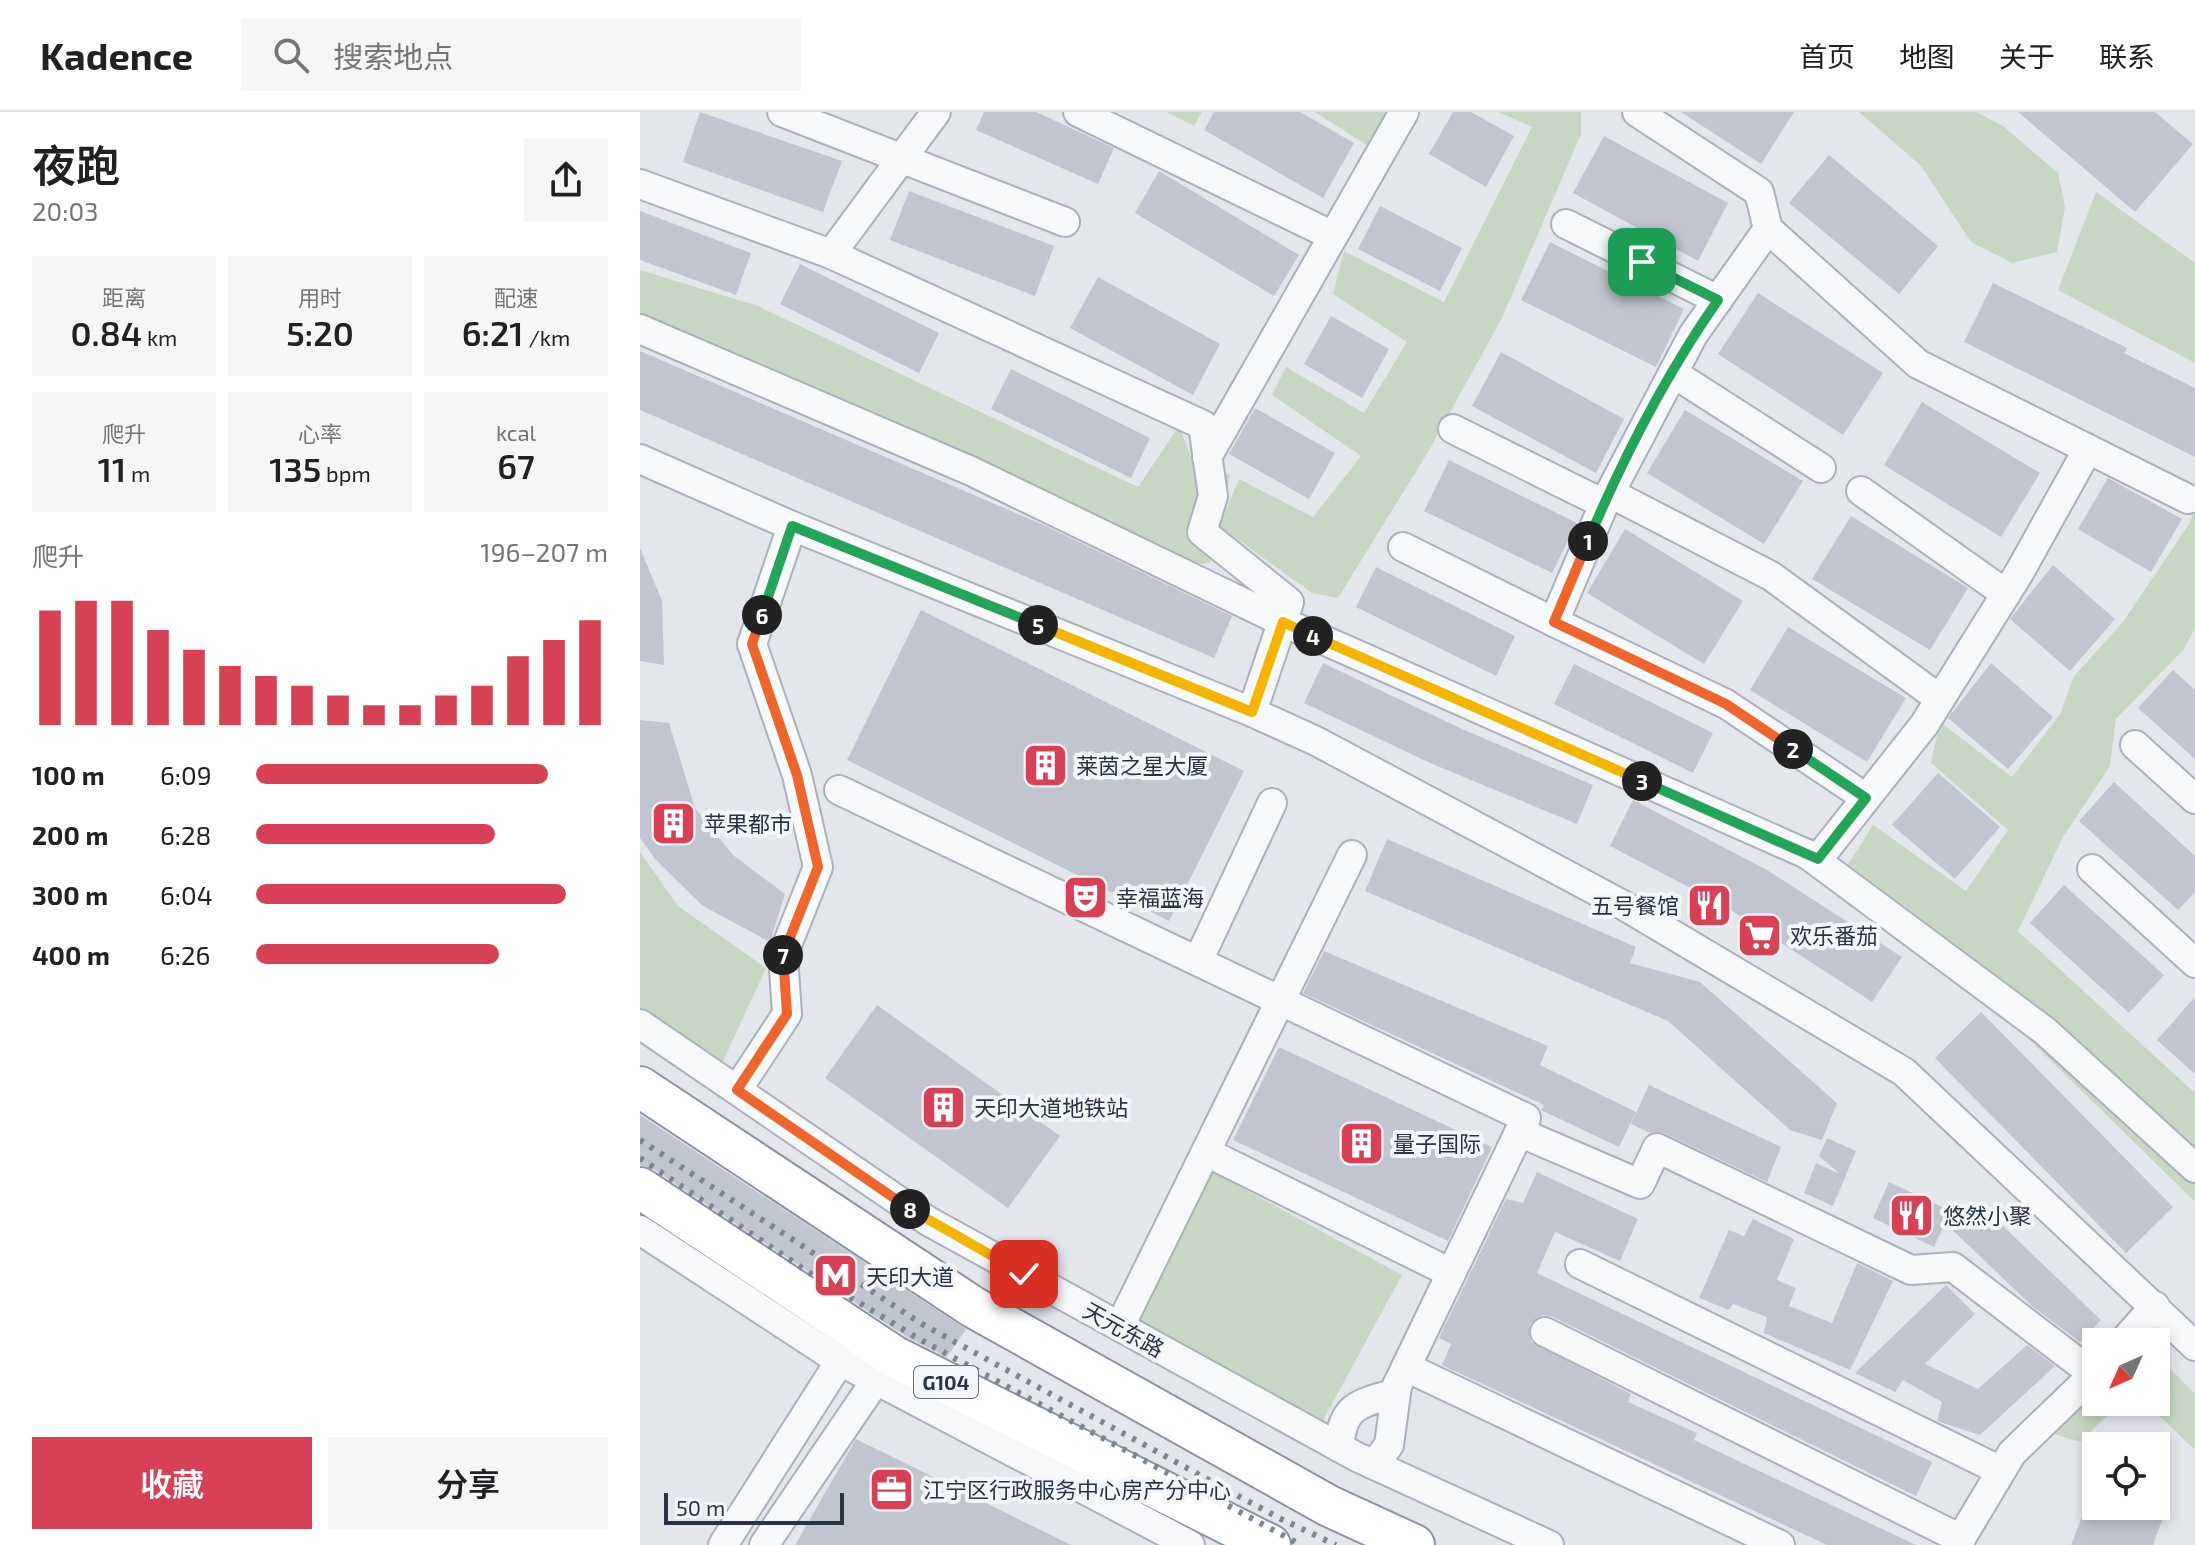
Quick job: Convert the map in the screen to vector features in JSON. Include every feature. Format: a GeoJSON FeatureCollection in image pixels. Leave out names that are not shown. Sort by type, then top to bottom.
{"type":"FeatureCollection","features":[{"type":"Feature","properties":{"kind":"highway"},"geometry":{"type":"LineString","coordinates":[[640,1087],[973,1307],[1329,1506],[1414,1545]]}},
{"type":"Feature","properties":{"kind":"highway","name":"G104"},"geometry":{"type":"LineString","coordinates":[[640,1188],[895,1357],[1270,1545]]}},
{"type":"Feature","properties":{"kind":"street"},"geometry":{"type":"LineString","coordinates":[[782,112],[1065,222]]}},
{"type":"Feature","properties":{"kind":"street"},"geometry":{"type":"LineString","coordinates":[[831,254],[936,112]]}},
{"type":"Feature","properties":{"kind":"street"},"geometry":{"type":"LineString","coordinates":[[1078,112],[1333,236]]}},
{"type":"Feature","properties":{"kind":"street"},"geometry":{"type":"LineString","coordinates":[[1207,457],[1404,112]]}},
{"type":"Feature","properties":{"kind":"street"},"geometry":{"type":"LineString","coordinates":[[1637,112],[1759,192],[1768,229],[1918,364],[2188,499]]}},
{"type":"Feature","properties":{"kind":"street"},"geometry":{"type":"LineString","coordinates":[[640,184],[831,254],[1203,425],[1213,496],[1202,532],[1289,602],[1252,712]]}},
{"type":"Feature","properties":{"kind":"street"},"geometry":{"type":"LineString","coordinates":[[1566,224],[1718,300]]}},
{"type":"Feature","properties":{"kind":"street"},"geometry":{"type":"LineString","coordinates":[[1554,622],[1607,498],[1673,373],[1718,300],[1768,229]]}},
{"type":"Feature","properties":{"kind":"street"},"geometry":{"type":"LineString","coordinates":[[640,329],[971,471],[1283,622],[1818,859],[1940,699],[2006,594],[2088,449]]}},
{"type":"Feature","properties":{"kind":"street"},"geometry":{"type":"LineString","coordinates":[[1673,373],[1821,468]]}},
{"type":"Feature","properties":{"kind":"street"},"geometry":{"type":"LineString","coordinates":[[1453,429],[1771,576],[1940,699]]}},
{"type":"Feature","properties":{"kind":"street"},"geometry":{"type":"LineString","coordinates":[[640,459],[792,526],[1252,712],[1316,741],[1623,905],[1904,1072],[2195,1346]]}},
{"type":"Feature","properties":{"kind":"street"},"geometry":{"type":"LineString","coordinates":[[1861,491],[2006,594]]}},
{"type":"Feature","properties":{"kind":"street"},"geometry":{"type":"LineString","coordinates":[[737,1090],[787,1014],[783,955],[818,867],[797,775],[752,644],[792,526]]}},
{"type":"Feature","properties":{"kind":"street"},"geometry":{"type":"LineString","coordinates":[[1403,547],[1726,704],[1866,798]]}},
{"type":"Feature","properties":{"kind":"street"},"geometry":{"type":"LineString","coordinates":[[2135,745],[2195,799]]}},
{"type":"Feature","properties":{"kind":"street"},"geometry":{"type":"LineString","coordinates":[[839,790],[1526,1118],[1393,1394],[1359,1403],[1341,1422],[1339,1447]]}},
{"type":"Feature","properties":{"kind":"street"},"geometry":{"type":"LineString","coordinates":[[1198,961],[1272,803]]}},
{"type":"Feature","properties":{"kind":"street"},"geometry":{"type":"LineString","coordinates":[[1807,854],[2045,1031],[2195,1168]]}},
{"type":"Feature","properties":{"kind":"street"},"geometry":{"type":"LineString","coordinates":[[1120,1326],[1352,855]]}},
{"type":"Feature","properties":{"kind":"street"},"geometry":{"type":"LineString","coordinates":[[2092,869],[2191,950]]}},
{"type":"Feature","properties":{"kind":"street","name":"天元东路"},"geometry":{"type":"LineString","coordinates":[[640,1024],[928,1221],[1339,1447],[1549,1545]]}},
{"type":"Feature","properties":{"kind":"street"},"geometry":{"type":"LineString","coordinates":[[1519,1132],[1640,1184],[1657,1148],[1911,1270],[1953,1267],[2082,1363]]}},
{"type":"Feature","properties":{"kind":"street"},"geometry":{"type":"LineString","coordinates":[[1206,1152],[1451,1273]]}},
{"type":"Feature","properties":{"kind":"street"},"geometry":{"type":"LineString","coordinates":[[640,1230],[840,1361],[1190,1545]]}},
{"type":"Feature","properties":{"kind":"street"},"geometry":{"type":"LineString","coordinates":[[1580,1264],[2001,1471]]}},
{"type":"Feature","properties":{"kind":"street"},"geometry":{"type":"LineString","coordinates":[[2135,1328],[2155,1306]]}},
{"type":"Feature","properties":{"kind":"street"},"geometry":{"type":"LineString","coordinates":[[1545,1332],[1959,1542],[2012,1453],[2082,1386]]}},
{"type":"Feature","properties":{"kind":"street"},"geometry":{"type":"LineString","coordinates":[[723,1545],[840,1361]]}},
{"type":"Feature","properties":{"kind":"street"},"geometry":{"type":"LineString","coordinates":[[1374,1465],[1389,1445],[1402,1377]]}},
{"type":"Feature","properties":{"kind":"street"},"geometry":{"type":"LineString","coordinates":[[1402,1377],[1780,1545]]}},
{"type":"Feature","properties":{"kind":"street"},"geometry":{"type":"LineString","coordinates":[[764,1545],[876,1380]]}},
{"type":"Feature","properties":{"kind":"green space"},"geometry":{"type":"Polygon","coordinates":[[[1166,112],[1202,112],[1194,126],[1166,112]]]}},
{"type":"Feature","properties":{"kind":"green space"},"geometry":{"type":"Polygon","coordinates":[[[1315,112],[1386,112],[1368,146],[1315,112]]]}},
{"type":"Feature","properties":{"kind":"green space"},"geometry":{"type":"Polygon","coordinates":[[[1498,112],[1581,112],[1581,134],[1502,318],[1428,452],[1338,598],[1312,593],[1219,526],[1239,479],[1313,517],[1361,456],[1272,395],[1286,367],[1364,413],[1407,342],[1333,294],[1344,251],[1444,302],[1532,127],[1498,112]]]}},
{"type":"Feature","properties":{"kind":"green space"},"geometry":{"type":"Polygon","coordinates":[[[1859,112],[1976,112],[2003,126],[2058,173],[2065,207],[2057,252],[2012,263],[1971,242],[1921,166],[1859,112]]]}},
{"type":"Feature","properties":{"kind":"green space"},"geometry":{"type":"Polygon","coordinates":[[[2096,192],[2195,263],[2195,363],[2058,290],[2096,192]]]}},
{"type":"Feature","properties":{"kind":"green space"},"geometry":{"type":"Polygon","coordinates":[[[640,270],[758,306],[1138,487],[1179,426],[1193,462],[1230,475],[1210,563],[1182,566],[640,343],[640,270]]]}},
{"type":"Feature","properties":{"kind":"green space"},"geometry":{"type":"Polygon","coordinates":[[[2195,509],[2195,628],[2184,649],[2116,719],[2110,766],[2063,837],[2018,931],[2195,1093],[2195,1202],[2026,1036],[1832,890],[1873,825],[1966,891],[2008,830],[1931,763],[1940,722],[2012,777],[2060,714],[2074,676],[2123,622],[2189,524],[2195,509]]]}},
{"type":"Feature","properties":{"kind":"green space"},"geometry":{"type":"Polygon","coordinates":[[[640,852],[678,906],[766,968],[721,1066],[640,1009],[640,852]]]}},
{"type":"Feature","properties":{"kind":"green space"},"geometry":{"type":"Polygon","coordinates":[[[1209,1170],[1402,1275],[1319,1428],[1127,1324],[1209,1170]]]}},
{"type":"Feature","properties":{"kind":"green space"},"geometry":{"type":"Polygon","coordinates":[[[2170,1369],[2195,1394],[2195,1450],[2160,1416],[2170,1416],[2170,1369]]]}},
{"type":"Feature","properties":{"kind":"green space"},"geometry":{"type":"Polygon","coordinates":[[[2082,1403],[2082,1416],[2107,1416],[2090,1432],[2082,1432],[2080,1442],[2051,1433],[2082,1403]]]}},
{"type":"Feature","properties":{"kind":"building"},"geometry":{"type":"Polygon","coordinates":[[[700,112],[842,161],[823,212],[683,162],[700,112]]]}},
{"type":"Feature","properties":{"kind":"building"},"geometry":{"type":"Polygon","coordinates":[[[984,112],[1036,112],[1114,148],[1098,184],[976,130],[984,112]]]}},
{"type":"Feature","properties":{"kind":"building"},"geometry":{"type":"Polygon","coordinates":[[[1214,112],[1300,112],[1354,143],[1323,198],[1204,130],[1214,112]]]}},
{"type":"Feature","properties":{"kind":"building"},"geometry":{"type":"Polygon","coordinates":[[[1453,112],[1471,112],[1514,136],[1486,187],[1429,154],[1453,112]]]}},
{"type":"Feature","properties":{"kind":"building"},"geometry":{"type":"Polygon","coordinates":[[[1681,112],[1794,112],[1761,164],[1681,112]]]}},
{"type":"Feature","properties":{"kind":"building"},"geometry":{"type":"Polygon","coordinates":[[[2018,112],[2155,112],[2193,144],[2135,212],[2018,112]]]}},
{"type":"Feature","properties":{"kind":"building"},"geometry":{"type":"Polygon","coordinates":[[[1604,136],[1728,203],[1698,261],[1573,193],[1604,136]]]}},
{"type":"Feature","properties":{"kind":"building"},"geometry":{"type":"Polygon","coordinates":[[[1829,155],[1938,246],[1899,294],[1789,203],[1829,155]]]}},
{"type":"Feature","properties":{"kind":"building"},"geometry":{"type":"Polygon","coordinates":[[[1159,171],[1299,255],[1274,296],[1135,213],[1159,171]]]}},
{"type":"Feature","properties":{"kind":"building"},"geometry":{"type":"Polygon","coordinates":[[[909,191],[1054,246],[1035,296],[890,240],[909,191]]]}},
{"type":"Feature","properties":{"kind":"building"},"geometry":{"type":"Polygon","coordinates":[[[1380,206],[1462,248],[1440,291],[1358,249],[1380,206]]]}},
{"type":"Feature","properties":{"kind":"building"},"geometry":{"type":"Polygon","coordinates":[[[640,211],[751,253],[736,295],[640,260],[640,211]]]}},
{"type":"Feature","properties":{"kind":"building"},"geometry":{"type":"Polygon","coordinates":[[[1550,242],[1684,309],[1656,367],[1521,300],[1550,242]]]}},
{"type":"Feature","properties":{"kind":"building"},"geometry":{"type":"Polygon","coordinates":[[[800,264],[939,333],[919,373],[780,304],[800,264]]]}},
{"type":"Feature","properties":{"kind":"building"},"geometry":{"type":"Polygon","coordinates":[[[1098,277],[1220,344],[1193,395],[1070,328],[1098,277]]]}},
{"type":"Feature","properties":{"kind":"building"},"geometry":{"type":"Polygon","coordinates":[[[1993,283],[2127,348],[2124,353],[2195,388],[2195,457],[1964,342],[1993,283]]]}},
{"type":"Feature","properties":{"kind":"building"},"geometry":{"type":"Polygon","coordinates":[[[1758,293],[1883,373],[1843,435],[1718,354],[1758,293]]]}},
{"type":"Feature","properties":{"kind":"building"},"geometry":{"type":"Polygon","coordinates":[[[1331,316],[1389,349],[1362,398],[1304,364],[1331,316]]]}},
{"type":"Feature","properties":{"kind":"building"},"geometry":{"type":"Polygon","coordinates":[[[640,351],[1048,527],[1232,616],[1214,658],[640,410],[640,351]]]}},
{"type":"Feature","properties":{"kind":"building"},"geometry":{"type":"Polygon","coordinates":[[[1501,352],[1624,419],[1596,473],[1472,406],[1501,352]]]}},
{"type":"Feature","properties":{"kind":"building"},"geometry":{"type":"Polygon","coordinates":[[[1011,369],[1150,438],[1131,478],[991,409],[1011,369]]]}},
{"type":"Feature","properties":{"kind":"building"},"geometry":{"type":"Polygon","coordinates":[[[1922,402],[2040,473],[2001,537],[1884,465],[1922,402]]]}},
{"type":"Feature","properties":{"kind":"building"},"geometry":{"type":"Polygon","coordinates":[[[1255,408],[1335,453],[1309,499],[1229,454],[1255,408]]]}},
{"type":"Feature","properties":{"kind":"building"},"geometry":{"type":"Polygon","coordinates":[[[1685,410],[1803,481],[1764,544],[1647,473],[1685,410]]]}},
{"type":"Feature","properties":{"kind":"building"},"geometry":{"type":"Polygon","coordinates":[[[1449,460],[1577,523],[1552,573],[1424,511],[1449,460]]]}},
{"type":"Feature","properties":{"kind":"building"},"geometry":{"type":"Polygon","coordinates":[[[2108,478],[2182,519],[2151,572],[2078,529],[2108,478]]]}},
{"type":"Feature","properties":{"kind":"building"},"geometry":{"type":"Polygon","coordinates":[[[1851,516],[1968,588],[1930,650],[1812,579],[1851,516]]]}},
{"type":"Feature","properties":{"kind":"building"},"geometry":{"type":"Polygon","coordinates":[[[1625,529],[1743,601],[1704,664],[1587,593],[1625,529]]]}},
{"type":"Feature","properties":{"kind":"building"},"geometry":{"type":"Polygon","coordinates":[[[640,548],[662,601],[664,665],[640,661],[640,548]]]}},
{"type":"Feature","properties":{"kind":"building"},"geometry":{"type":"Polygon","coordinates":[[[2053,565],[2115,619],[2070,671],[2010,619],[2053,565]]]}},
{"type":"Feature","properties":{"kind":"building"},"geometry":{"type":"Polygon","coordinates":[[[1376,567],[1515,636],[1496,676],[1356,607],[1376,567]]]}},
{"type":"Feature","properties":{"kind":"building","name":"莱茵之星大厦"},"geometry":{"type":"Polygon","coordinates":[[[921,610],[1244,771],[1169,921],[847,760],[921,610]]]}},
{"type":"Feature","properties":{"kind":"building"},"geometry":{"type":"Polygon","coordinates":[[[1788,627],[1906,698],[1867,762],[1750,690],[1788,627]]]}},
{"type":"Feature","properties":{"kind":"building"},"geometry":{"type":"Polygon","coordinates":[[[1323,663],[1462,729],[1593,785],[1577,824],[1430,763],[1304,703],[1323,663]]]}},
{"type":"Feature","properties":{"kind":"building"},"geometry":{"type":"Polygon","coordinates":[[[1991,663],[2053,717],[2008,769],[1948,718],[1991,663]]]}},
{"type":"Feature","properties":{"kind":"building"},"geometry":{"type":"Polygon","coordinates":[[[1574,664],[1713,733],[1693,773],[1554,704],[1574,664]]]}},
{"type":"Feature","properties":{"kind":"building"},"geometry":{"type":"Polygon","coordinates":[[[2173,670],[2195,690],[2195,759],[2138,708],[2173,670]]]}},
{"type":"Feature","properties":{"kind":"building","name":"苹果都市"},"geometry":{"type":"Polygon","coordinates":[[[640,720],[669,723],[695,808],[733,855],[785,894],[770,942],[703,906],[656,860],[640,838],[640,720]]]}},
{"type":"Feature","properties":{"kind":"building"},"geometry":{"type":"Polygon","coordinates":[[[1938,773],[2000,827],[1955,879],[1892,825],[1938,773]]]}},
{"type":"Feature","properties":{"kind":"building"},"geometry":{"type":"Polygon","coordinates":[[[2114,782],[2195,856],[2195,892],[2178,910],[2079,821],[2114,782]]]}},
{"type":"Feature","properties":{"kind":"building"},"geometry":{"type":"Polygon","coordinates":[[[1633,800],[1767,870],[1902,957],[1872,1002],[1723,905],[1610,846],[1633,800]]]}},
{"type":"Feature","properties":{"kind":"building"},"geometry":{"type":"Polygon","coordinates":[[[1387,839],[1636,947],[1630,963],[1700,982],[1837,1103],[1822,1140],[1790,1130],[1668,1021],[1365,891],[1387,839]]]}},
{"type":"Feature","properties":{"kind":"building"},"geometry":{"type":"Polygon","coordinates":[[[2064,885],[2164,975],[2129,1013],[2030,923],[2064,885]]]}},
{"type":"Feature","properties":{"kind":"building"},"geometry":{"type":"Polygon","coordinates":[[[1324,951],[1548,1046],[1540,1065],[1636,1112],[1619,1147],[1541,1110],[1544,1105],[1303,993],[1324,951]]]}},
{"type":"Feature","properties":{"kind":"building"},"geometry":{"type":"Polygon","coordinates":[[[2195,997],[2195,1074],[2157,1040],[2195,997]]]}},
{"type":"Feature","properties":{"kind":"building","name":"天印大道地铁站"},"geometry":{"type":"Polygon","coordinates":[[[877,1005],[1060,1136],[1008,1208],[825,1078],[877,1005]]]}},
{"type":"Feature","properties":{"kind":"building"},"geometry":{"type":"Polygon","coordinates":[[[1981,1012],[2173,1207],[2126,1253],[1935,1058],[1981,1012]]]}},
{"type":"Feature","properties":{"kind":"building","name":"量子国际"},"geometry":{"type":"Polygon","coordinates":[[[1279,1047],[1492,1147],[1448,1241],[1233,1140],[1279,1047]]]}},
{"type":"Feature","properties":{"kind":"building"},"geometry":{"type":"Polygon","coordinates":[[[1649,1085],[1781,1147],[1767,1182],[1664,1133],[1650,1133],[1631,1124],[1649,1085]]]}},
{"type":"Feature","properties":{"kind":"building"},"geometry":{"type":"Polygon","coordinates":[[[640,1115],[966,1329],[947,1357],[907,1337],[653,1169],[640,1165],[640,1115]]]}},
{"type":"Feature","properties":{"kind":"building"},"geometry":{"type":"Polygon","coordinates":[[[1827,1138],[1856,1151],[1833,1206],[1804,1193],[1816,1163],[1840,1174],[1819,1156],[1827,1138]]]}},
{"type":"Feature","properties":{"kind":"building"},"geometry":{"type":"Polygon","coordinates":[[[1537,1172],[1638,1219],[1620,1261],[1555,1232],[1537,1273],[1932,1462],[1916,1496],[1553,1317],[1543,1315],[1530,1324],[1531,1342],[1631,1394],[1628,1402],[1697,1433],[1694,1440],[1916,1545],[1827,1545],[1442,1365],[1451,1344],[1439,1338],[1506,1199],[1523,1203],[1537,1172]]]}},
{"type":"Feature","properties":{"kind":"building"},"geometry":{"type":"Polygon","coordinates":[[[1889,1182],[1972,1221],[1984,1208],[2101,1320],[2093,1328],[2082,1328],[2080,1342],[2032,1306],[1945,1223],[1934,1247],[1873,1218],[1889,1182]]]}},
{"type":"Feature","properties":{"kind":"building"},"geometry":{"type":"Polygon","coordinates":[[[1753,1219],[1794,1239],[1777,1280],[1796,1288],[1789,1306],[1832,1323],[1857,1263],[1893,1281],[1850,1370],[1764,1333],[1767,1317],[1733,1304],[1729,1310],[1699,1298],[1729,1230],[1744,1236],[1753,1219]]]}},
{"type":"Feature","properties":{"kind":"building"},"geometry":{"type":"Polygon","coordinates":[[[1946,1285],[1975,1314],[1925,1364],[1978,1389],[2027,1345],[2055,1366],[1980,1435],[1937,1421],[1942,1402],[1903,1380],[1895,1392],[1855,1373],[1946,1285]]]}},
{"type":"Feature","properties":{"kind":"building","name":"江宁区行政服务中心房产分中心"},"geometry":{"type":"Polygon","coordinates":[[[856,1439],[1071,1545],[795,1545],[856,1439]]]}},
{"type":"Feature","properties":{"kind":"building"},"geometry":{"type":"Polygon","coordinates":[[[2082,1516],[2082,1520],[2162,1520],[2153,1545],[2071,1545],[2082,1516]]]}},
{"type":"Feature","properties":{"kind":"railway"},"geometry":{"type":"LineString","coordinates":[[640,1140],[922,1324],[1279,1518],[1336,1545]]}},
{"type":"Feature","properties":{"kind":"railway"},"geometry":{"type":"LineString","coordinates":[[640,1158],[805,1270],[919,1339],[1301,1545]]}},
{"type":"Feature","properties":{"kind":"place","name":"莱茵之星大厦"},"geometry":{"type":"Point","coordinates":[1045,765]}},
{"type":"Feature","properties":{"kind":"place","name":"苹果都市"},"geometry":{"type":"Point","coordinates":[673,823]}},
{"type":"Feature","properties":{"kind":"place","name":"幸福蓝海"},"geometry":{"type":"Point","coordinates":[1085,897]}},
{"type":"Feature","properties":{"kind":"place","name":"五号餐馆"},"geometry":{"type":"Point","coordinates":[1710,905]}},
{"type":"Feature","properties":{"kind":"place","name":"欢乐番茄"},"geometry":{"type":"Point","coordinates":[1759,935]}},
{"type":"Feature","properties":{"kind":"place","name":"天印大道地铁站"},"geometry":{"type":"Point","coordinates":[943,1107]}},
{"type":"Feature","properties":{"kind":"place","name":"量子国际"},"geometry":{"type":"Point","coordinates":[1362,1143]}},
{"type":"Feature","properties":{"kind":"place","name":"悠然小聚"},"geometry":{"type":"Point","coordinates":[1912,1215]}},
{"type":"Feature","properties":{"kind":"place","name":"天印大道"},"geometry":{"type":"Point","coordinates":[835,1276]}},
{"type":"Feature","properties":{"kind":"place","name":"江宁区行政服务中心房产分中心"},"geometry":{"type":"Point","coordinates":[892,1489]}},
{"type":"Feature","properties":{"kind":"route"},"geometry":{"type":"LineString","coordinates":[[1024,1274],[928,1221],[737,1090],[787,1014],[783,955],[818,867],[797,775],[752,644],[792,526],[1252,712],[1283,622],[1818,859],[1866,798],[1726,704],[1554,622],[1604,504],[1693,335],[1718,300],[1642,262]]}}]}
